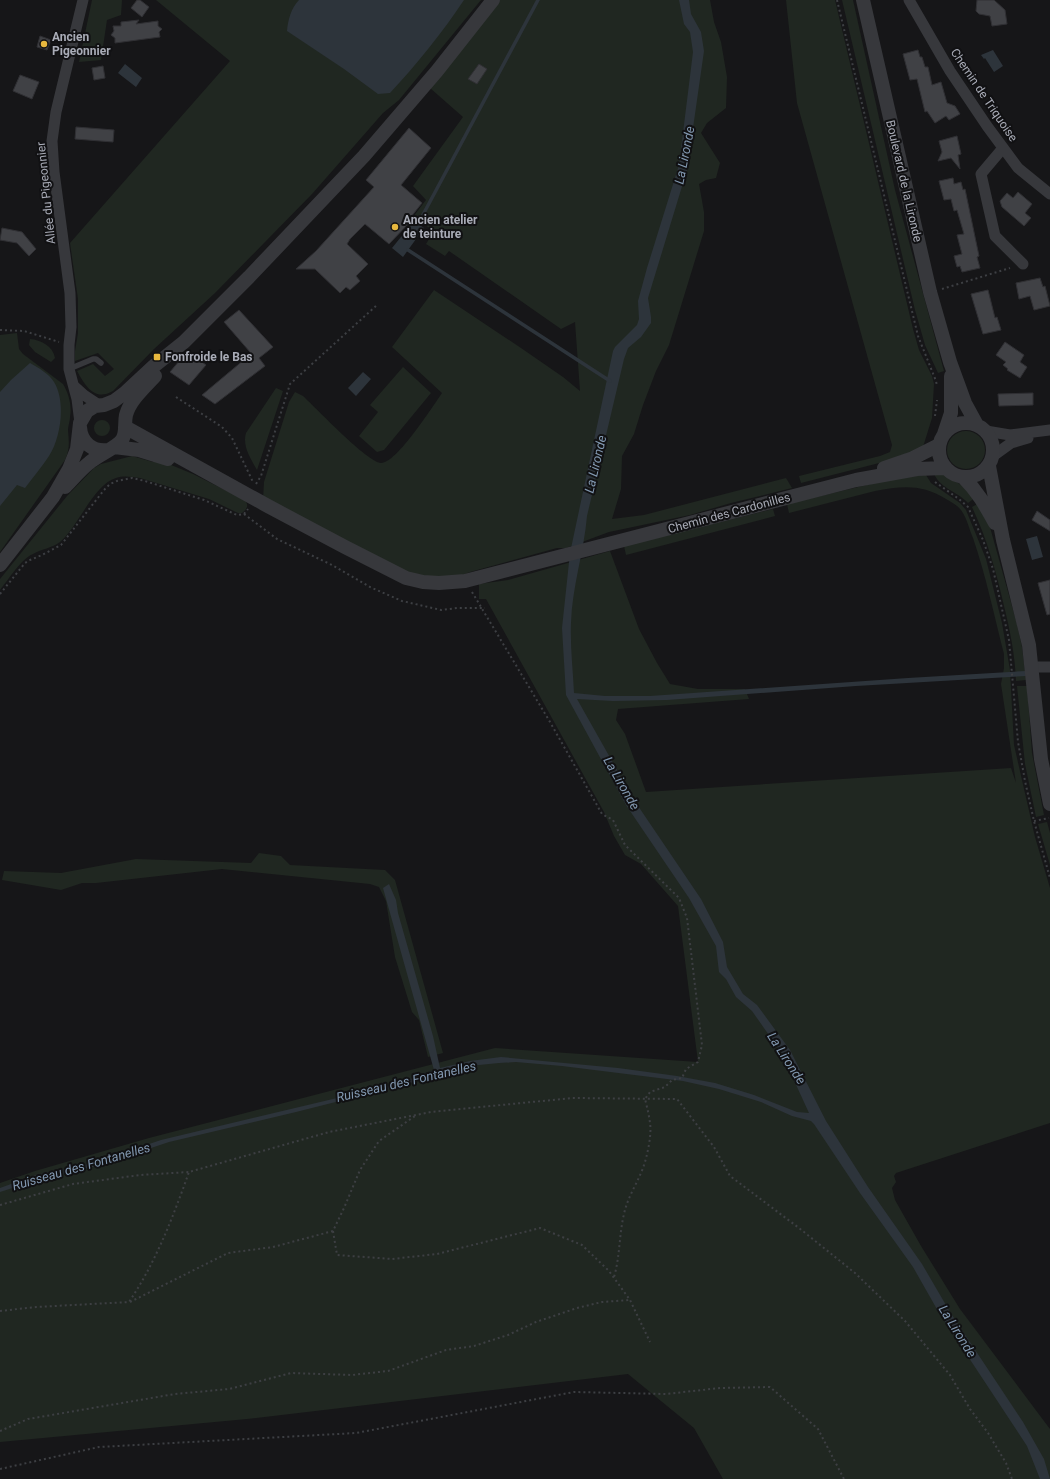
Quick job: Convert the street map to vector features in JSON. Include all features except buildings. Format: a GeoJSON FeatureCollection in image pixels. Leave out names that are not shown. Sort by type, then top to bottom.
{"type":"FeatureCollection","features":[{"type":"Feature","properties":{"kind":"street","name":"Allée du Pigeonnier"},"geometry":{"type":"LineString","coordinates":[[80,425],[77,400],[69,368],[71,327],[70,293],[54,172],[52,141],[56,112],[84,0]]}},
{"type":"Feature","properties":{"kind":"street"},"geometry":{"type":"LineString","coordinates":[[53,497],[73,460],[80,425],[87,411],[114,401],[126,392],[184,342],[250,277],[364,156],[437,71],[493,0]]}},
{"type":"Feature","properties":{"kind":"street","name":"Boulevard de la Lironde"},"geometry":{"type":"LineString","coordinates":[[863,0],[930,292],[950,362],[965,403],[981,428]]}},
{"type":"Feature","properties":{"kind":"street","name":"Chemin de Triquoise"},"geometry":{"type":"LineString","coordinates":[[909,0],[950,71],[1003,148],[1018,168],[1050,194]]}},
{"type":"Feature","properties":{"kind":"street"},"geometry":{"type":"LineString","coordinates":[[1003,148],[981,174],[995,236],[1023,264]]}},
{"type":"Feature","properties":{"kind":"street"},"geometry":{"type":"LineString","coordinates":[[0,565],[53,497],[90,462],[111,448],[123,436],[128,410],[184,342]]}},
{"type":"Feature","properties":{"kind":"street","name":"Boulevard de la Lironde"},"geometry":{"type":"LineString","coordinates":[[941,440],[951,413],[950,362]]}},
{"type":"Feature","properties":{"kind":"street"},"geometry":{"type":"LineString","coordinates":[[73,385],[84,395],[117,411],[123,418],[125,425],[213,476]]}},
{"type":"Feature","properties":{"kind":"street"},"geometry":{"type":"LineString","coordinates":[[971,423],[981,428],[1010,435],[1050,430],[1011,443],[991,461],[985,470],[974,476],[963,477],[953,474],[945,468],[940,457],[941,440],[953,426],[959,424],[971,423]]}},
{"type":"Feature","properties":{"kind":"street"},"geometry":{"type":"LineString","coordinates":[[80,425],[81,436],[86,444],[99,450],[111,448],[139,450],[159,455],[213,476]]}},
{"type":"Feature","properties":{"kind":"street"},"geometry":{"type":"LineString","coordinates":[[981,428],[992,440],[994,450],[991,461],[1003,540],[1029,645],[1041,759],[1050,804]]}},
{"type":"Feature","properties":{"kind":"street","name":"Chemin des Cardonilles"},"geometry":{"type":"LineString","coordinates":[[856,480],[913,458],[941,440]]}},
{"type":"Feature","properties":{"kind":"street","name":"Chemin des Cardonilles"},"geometry":{"type":"LineString","coordinates":[[213,476],[406,578],[439,584],[465,580],[557,558],[856,480],[917,469],[945,468]]}},
{"type":"Feature","properties":{"kind":"street"},"geometry":{"type":"LineString","coordinates":[[963,477],[974,487],[982,498],[1003,540]]}},
{"type":"Feature","properties":{"kind":"street"},"geometry":{"type":"LineString","coordinates":[[1032,668],[1050,667]]}},
{"type":"Feature","properties":{"kind":"lane"},"geometry":{"type":"LineString","coordinates":[[69,368],[95,359],[101,363]]}},
{"type":"Feature","properties":{"kind":"path"},"geometry":{"type":"LineString","coordinates":[[930,292],[1023,264]]}},
{"type":"Feature","properties":{"kind":"path"},"geometry":{"type":"LineString","coordinates":[[176,397],[222,427],[232,438],[255,487],[261,476],[290,384],[377,305]]}},
{"type":"Feature","properties":{"kind":"path"},"geometry":{"type":"LineString","coordinates":[[0,330],[24,331],[69,345]]}},
{"type":"Feature","properties":{"kind":"path"},"geometry":{"type":"LineString","coordinates":[[0,594],[25,563],[61,545],[104,490],[110,484],[117,481],[132,478],[145,481],[204,500],[237,515],[244,514],[249,508],[251,496]]}},
{"type":"Feature","properties":{"kind":"path"},"geometry":{"type":"LineString","coordinates":[[244,514],[277,539],[332,565],[370,587],[402,601],[441,610],[457,608],[485,608]]}},
{"type":"Feature","properties":{"kind":"path"},"geometry":{"type":"LineString","coordinates":[[465,580],[550,722],[602,814],[613,820],[625,845],[680,898],[687,918],[702,1045],[698,1062],[686,1069],[682,1078],[672,1080],[665,1087],[650,1092],[645,1099],[650,1124],[648,1148],[643,1168],[629,1196],[624,1213],[619,1236],[617,1267],[614,1277]]}},
{"type":"Feature","properties":{"kind":"path"},"geometry":{"type":"LineString","coordinates":[[1034,822],[1050,817]]}},
{"type":"Feature","properties":{"kind":"path"},"geometry":{"type":"LineString","coordinates":[[0,1205],[72,1184],[140,1175],[189,1172],[330,1132],[431,1112],[572,1098],[677,1099],[714,1147],[730,1176],[799,1228],[855,1273],[905,1321],[950,1375],[970,1409],[1006,1463],[1012,1479]]}},
{"type":"Feature","properties":{"kind":"path"},"geometry":{"type":"LineString","coordinates":[[416,1116],[379,1141],[360,1170],[333,1231],[337,1255],[392,1259],[437,1254],[540,1228],[582,1245],[610,1271],[630,1300],[650,1342]]}},
{"type":"Feature","properties":{"kind":"path"},"geometry":{"type":"LineString","coordinates":[[129,1302],[144,1281],[172,1220],[189,1172]]}},
{"type":"Feature","properties":{"kind":"path"},"geometry":{"type":"LineString","coordinates":[[0,1311],[36,1307],[129,1302],[228,1253],[273,1247],[333,1231]]}},
{"type":"Feature","properties":{"kind":"path"},"geometry":{"type":"LineString","coordinates":[[0,1431],[28,1419],[174,1394],[229,1389],[291,1373],[352,1375],[388,1371],[446,1350],[474,1346],[508,1335],[536,1322],[577,1308],[602,1302],[630,1300]]}},
{"type":"Feature","properties":{"kind":"path"},"geometry":{"type":"LineString","coordinates":[[0,1469],[99,1447],[356,1433],[574,1392],[666,1394],[720,1388],[770,1387],[818,1429],[844,1479]]}},
{"type":"Feature","properties":{"kind":"shaded area"},"geometry":{"type":"Polygon","coordinates":[[[92,0],[122,0],[121,15],[107,20],[101,60],[79,62],[92,0]]]}},
{"type":"Feature","properties":{"kind":"shaded area"},"geometry":{"type":"Polygon","coordinates":[[[156,0],[481,0],[399,100],[383,113],[312,194],[215,293],[154,349],[113,391],[106,394],[100,394],[95,393],[83,382],[77,371],[93,364],[105,376],[114,369],[98,353],[75,361],[78,333],[78,299],[70,243],[230,61],[156,0]]]}},
{"type":"Feature","properties":{"kind":"shaded area"},"geometry":{"type":"Polygon","coordinates":[[[500,0],[710,0],[714,22],[721,42],[727,77],[726,108],[707,123],[701,133],[720,163],[716,178],[706,180],[699,184],[704,212],[704,231],[669,345],[656,371],[634,434],[622,456],[621,489],[612,519],[644,515],[786,478],[792,488],[690,515],[609,532],[566,548],[557,548],[470,572],[452,579],[412,577],[263,500],[264,482],[289,402],[295,392],[303,396],[354,445],[374,460],[381,463],[388,461],[405,445],[442,393],[392,347],[434,290],[563,377],[580,391],[575,322],[561,329],[449,251],[445,256],[426,244],[434,231],[413,217],[426,200],[413,186],[463,117],[430,88],[500,0]]]}},
{"type":"Feature","properties":{"kind":"shaded area"},"geometry":{"type":"Polygon","coordinates":[[[786,0],[835,0],[913,329],[919,350],[932,376],[934,384],[932,418],[923,447],[887,461],[801,483],[799,476],[880,456],[890,452],[892,445],[797,103],[786,0]]]}},
{"type":"Feature","properties":{"kind":"shaded area"},"geometry":{"type":"Polygon","coordinates":[[[842,0],[853,0],[895,190],[944,371],[938,373],[925,345],[915,310],[842,0]]]}},
{"type":"Feature","properties":{"kind":"shaded area"},"geometry":{"type":"Polygon","coordinates":[[[17,333],[19,349],[23,354],[63,384],[65,388],[70,400],[71,409],[68,430],[69,445],[65,460],[0,552],[0,335],[17,333]]]}},
{"type":"Feature","properties":{"kind":"shaded area"},"geometry":{"type":"Polygon","coordinates":[[[30,339],[46,344],[52,350],[55,358],[51,362],[35,352],[29,345],[30,339]]]}},
{"type":"Feature","properties":{"kind":"shaded area"},"geometry":{"type":"Polygon","coordinates":[[[403,367],[431,393],[384,450],[377,452],[359,436],[378,412],[370,405],[403,367]]]}},
{"type":"Feature","properties":{"kind":"shaded area"},"geometry":{"type":"Polygon","coordinates":[[[276,388],[283,391],[257,470],[246,448],[246,433],[276,388]]]}},
{"type":"Feature","properties":{"kind":"shaded area"},"geometry":{"type":"Polygon","coordinates":[[[99,420],[105,420],[110,425],[108,434],[105,436],[99,436],[94,431],[94,425],[99,420]]]}},
{"type":"Feature","properties":{"kind":"shaded area"},"geometry":{"type":"Polygon","coordinates":[[[962,431],[970,431],[980,436],[984,443],[984,457],[980,464],[970,469],[962,469],[952,464],[950,461],[947,454],[947,446],[952,436],[955,434],[962,431]]]}},
{"type":"Feature","properties":{"kind":"shaded area"},"geometry":{"type":"Polygon","coordinates":[[[132,456],[153,462],[154,458],[193,474],[245,500],[247,507],[242,513],[238,513],[209,499],[140,478],[125,476],[116,478],[100,488],[73,527],[60,542],[54,546],[36,552],[24,560],[0,590],[0,579],[67,496],[94,468],[101,464],[132,456]]]}},
{"type":"Feature","properties":{"kind":"shaded area"},"geometry":{"type":"Polygon","coordinates":[[[933,471],[951,478],[976,497],[968,503],[943,485],[935,477],[933,471]]]}},
{"type":"Feature","properties":{"kind":"shaded area"},"geometry":{"type":"Polygon","coordinates":[[[926,475],[931,483],[960,503],[966,510],[986,559],[1002,623],[1010,670],[1014,745],[1035,837],[1050,888],[1050,1123],[896,1173],[894,1176],[896,1182],[892,1188],[895,1200],[921,1246],[960,1309],[1050,1429],[1050,1479],[723,1479],[694,1428],[628,1374],[247,1419],[0,1442],[0,1183],[35,1171],[149,1138],[495,1048],[698,1062],[678,906],[641,864],[625,855],[614,836],[604,812],[486,599],[479,599],[479,584],[508,580],[610,551],[639,629],[670,684],[698,689],[745,689],[749,699],[618,709],[616,720],[625,734],[646,792],[1011,768],[1016,783],[1001,684],[1004,668],[1004,654],[978,552],[961,510],[950,501],[937,494],[920,489],[903,487],[875,491],[789,513],[787,504],[896,478],[926,475]]]}},
{"type":"Feature","properties":{"kind":"shaded area"},"geometry":{"type":"Polygon","coordinates":[[[979,503],[988,520],[1017,624],[1022,647],[1026,680],[1016,681],[1012,643],[998,580],[987,543],[972,507],[979,503]]]}},
{"type":"Feature","properties":{"kind":"shaded area"},"geometry":{"type":"Polygon","coordinates":[[[773,509],[775,516],[626,555],[624,546],[773,509]]]}},
{"type":"Feature","properties":{"kind":"shaded area"},"geometry":{"type":"Polygon","coordinates":[[[1017,686],[1027,686],[1032,753],[1044,815],[1036,817],[1025,764],[1017,686]]]}},
{"type":"Feature","properties":{"kind":"shaded area"},"geometry":{"type":"Polygon","coordinates":[[[1047,822],[1050,833],[1050,865],[1038,824],[1047,822]]]}},
{"type":"Feature","properties":{"kind":"shaded area"},"geometry":{"type":"Polygon","coordinates":[[[259,853],[281,856],[290,865],[385,870],[395,880],[443,1053],[428,1057],[419,1020],[412,1012],[395,957],[386,901],[379,887],[370,884],[222,869],[96,883],[82,883],[61,890],[2,880],[4,871],[61,873],[136,859],[251,863],[259,853]]]}},
{"type":"Feature","properties":{"kind":"water"},"geometry":{"type":"Polygon","coordinates":[[[299,0],[464,0],[429,48],[390,93],[378,94],[344,69],[287,31],[290,14],[299,0]]]}},
{"type":"Feature","properties":{"kind":"water"},"geometry":{"type":"Polygon","coordinates":[[[679,0],[689,0],[691,14],[701,32],[704,51],[687,170],[648,298],[651,323],[641,337],[628,348],[624,359],[587,516],[571,623],[574,693],[605,696],[650,696],[1026,671],[1026,676],[856,686],[667,700],[613,701],[577,699],[634,800],[701,899],[723,942],[727,967],[743,994],[757,1005],[790,1050],[826,1121],[868,1187],[922,1264],[950,1312],[1023,1422],[1044,1459],[1050,1479],[1040,1479],[1027,1446],[938,1311],[913,1267],[860,1193],[814,1124],[811,1121],[792,1116],[761,1102],[719,1089],[683,1081],[562,1066],[516,1062],[469,1066],[403,1085],[169,1142],[97,1166],[47,1177],[0,1192],[0,1188],[36,1175],[93,1163],[161,1140],[402,1082],[434,1070],[383,888],[389,884],[396,900],[398,913],[433,1036],[440,1068],[470,1061],[501,1057],[618,1068],[715,1083],[754,1095],[797,1112],[809,1113],[781,1052],[752,1011],[736,997],[726,979],[719,972],[716,946],[689,898],[626,805],[566,695],[562,628],[570,553],[613,351],[615,347],[637,325],[639,319],[638,301],[679,165],[693,52],[690,32],[684,24],[679,0]]]}},
{"type":"Feature","properties":{"kind":"water"},"geometry":{"type":"Polygon","coordinates":[[[993,50],[1003,66],[994,72],[985,58],[984,59],[981,55],[993,50]]]}},
{"type":"Feature","properties":{"kind":"water"},"geometry":{"type":"Polygon","coordinates":[[[125,64],[142,78],[136,87],[118,73],[125,64]]]}},
{"type":"Feature","properties":{"kind":"water"},"geometry":{"type":"Polygon","coordinates":[[[414,221],[424,228],[403,257],[392,248],[414,221]]]}},
{"type":"Feature","properties":{"kind":"water"},"geometry":{"type":"Polygon","coordinates":[[[30,363],[49,376],[58,390],[61,409],[57,440],[49,456],[25,488],[17,485],[0,506],[0,392],[30,363]]]}},
{"type":"Feature","properties":{"kind":"water"},"geometry":{"type":"Polygon","coordinates":[[[363,372],[371,379],[356,396],[348,388],[363,372]]]}},
{"type":"Feature","properties":{"kind":"water"},"geometry":{"type":"Polygon","coordinates":[[[1037,536],[1043,557],[1032,560],[1026,539],[1037,536]]]}},
{"type":"Feature","properties":{"kind":"waterway"},"geometry":{"type":"LineString","coordinates":[[418,224],[538,0]]}},
{"type":"Feature","properties":{"kind":"waterway"},"geometry":{"type":"LineString","coordinates":[[408,250],[610,381]]}},
{"type":"Feature","properties":{"kind":"place","name":"Ancien Pigeonnier"},"geometry":{"type":"Point","coordinates":[44,44]}},
{"type":"Feature","properties":{"kind":"place","name":"Ancien atelier de teinture"},"geometry":{"type":"Point","coordinates":[395,227]}},
{"type":"Feature","properties":{"kind":"place","name":"Fonfroide le Bas"},"geometry":{"type":"Point","coordinates":[157,357]}},
{"type":"Feature","properties":{"kind":"water label","name":"La Lironde"},"geometry":{"type":"Point","coordinates":[684,155]}},
{"type":"Feature","properties":{"kind":"water label","name":"La Lironde"},"geometry":{"type":"Point","coordinates":[595,464]}},
{"type":"Feature","properties":{"kind":"water label","name":"La Lironde"},"geometry":{"type":"Point","coordinates":[622,783]}},
{"type":"Feature","properties":{"kind":"water label","name":"La Lironde"},"geometry":{"type":"Point","coordinates":[787,1058]}},
{"type":"Feature","properties":{"kind":"water label","name":"Ruisseau des Fontanelles"},"geometry":{"type":"Point","coordinates":[406,1081]}},
{"type":"Feature","properties":{"kind":"water label","name":"Ruisseau des Fontanelles"},"geometry":{"type":"Point","coordinates":[81,1166]}},
{"type":"Feature","properties":{"kind":"water label","name":"La Lironde"},"geometry":{"type":"Point","coordinates":[958,1331]}}]}
